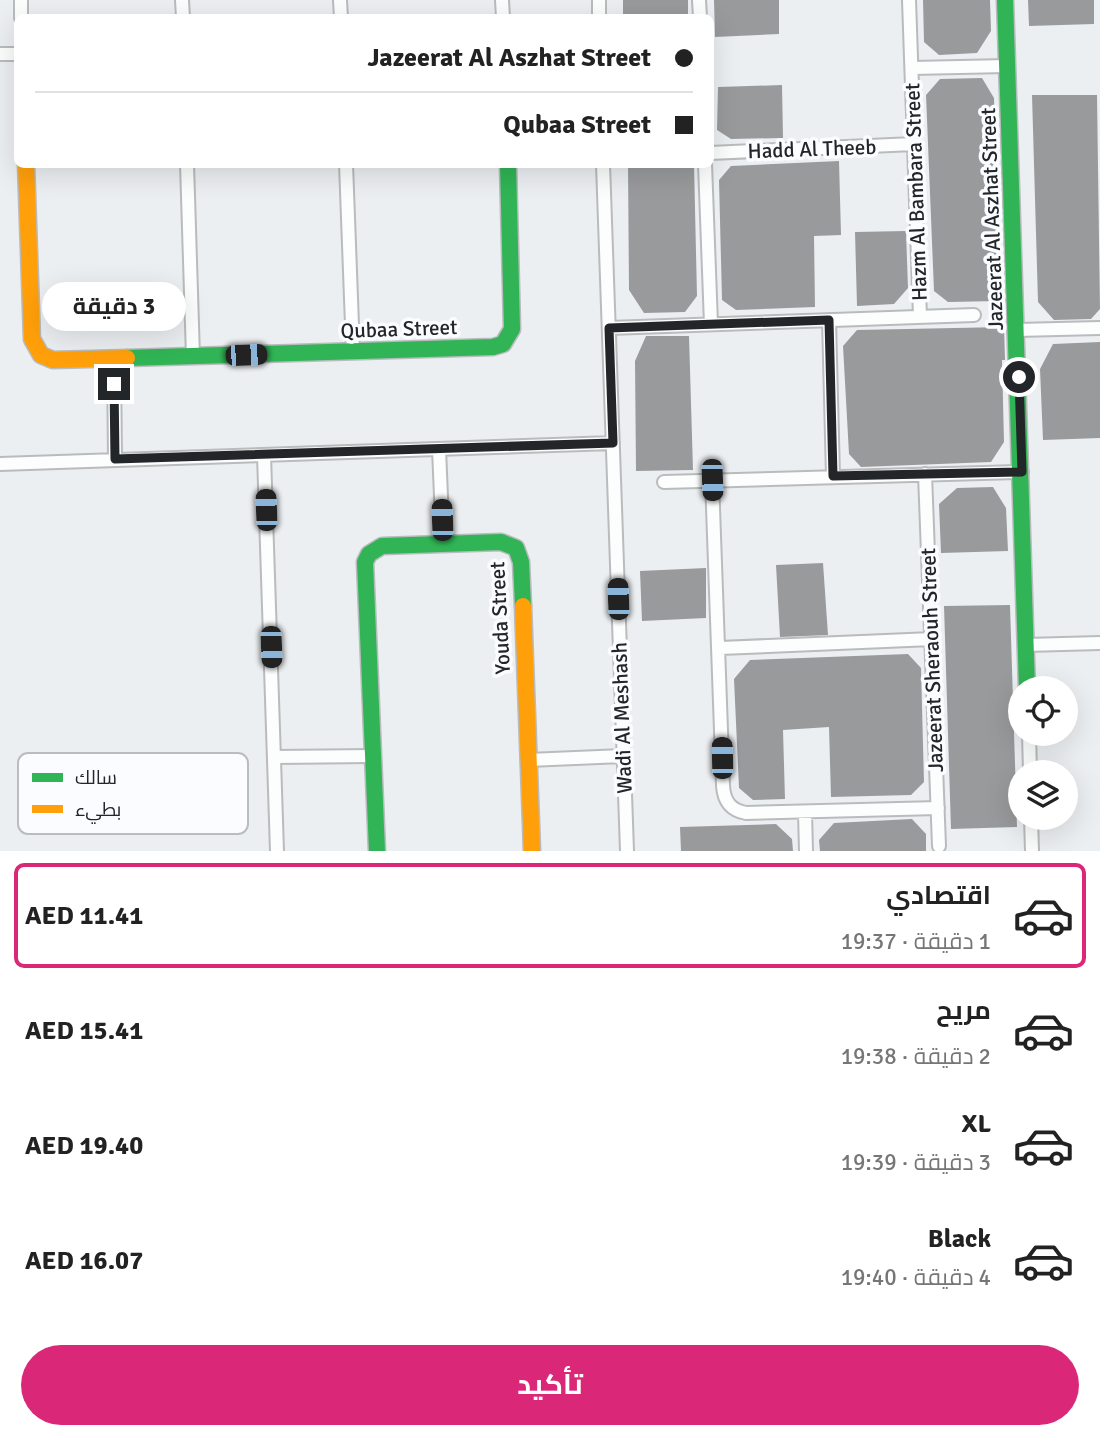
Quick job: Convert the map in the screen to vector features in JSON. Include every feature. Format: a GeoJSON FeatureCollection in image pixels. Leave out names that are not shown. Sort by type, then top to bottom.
{"type":"FeatureCollection","features":[{"type":"Feature","properties":{"kind":"street","name":"Hazm Al Bambara Street"},"geometry":{"type":"LineString","coordinates":[[909,0],[920,317]]}},
{"type":"Feature","properties":{"kind":"street","name":"Jazeerat Al Aszhat Street"},"geometry":{"type":"LineString","coordinates":[[1005,0],[1027,676]]}},
{"type":"Feature","properties":{"kind":"street","name":"Hazm Al Bambara Street"},"geometry":{"type":"LineString","coordinates":[[912,68],[1007,66]]}},
{"type":"Feature","properties":{"kind":"street","name":"Hadd Al Theeb"},"geometry":{"type":"LineString","coordinates":[[714,153],[914,144]]}},
{"type":"Feature","properties":{"kind":"street","name":"Qubaa Street"},"geometry":{"type":"LineString","coordinates":[[26,168],[32,339],[35,348],[47,359],[114,360],[493,347],[503,344],[511,335],[508,168]]}},
{"type":"Feature","properties":{"kind":"street"},"geometry":{"type":"LineString","coordinates":[[187,168],[193,357]]}},
{"type":"Feature","properties":{"kind":"street"},"geometry":{"type":"LineString","coordinates":[[346,168],[353,352]]}},
{"type":"Feature","properties":{"kind":"street","name":"Wadi Al Meshash"},"geometry":{"type":"LineString","coordinates":[[603,168],[627,851]]}},
{"type":"Feature","properties":{"kind":"street"},"geometry":{"type":"LineString","coordinates":[[705,168],[711,324]]}},
{"type":"Feature","properties":{"kind":"street","name":"Hazm Al Bambara Street"},"geometry":{"type":"LineString","coordinates":[[609,328],[974,315]]}},
{"type":"Feature","properties":{"kind":"street"},"geometry":{"type":"LineString","coordinates":[[829,320],[833,476]]}},
{"type":"Feature","properties":{"kind":"street"},"geometry":{"type":"LineString","coordinates":[[1017,330],[1100,328]]}},
{"type":"Feature","properties":{"kind":"street"},"geometry":{"type":"LineString","coordinates":[[114,360],[115,459]]}},
{"type":"Feature","properties":{"kind":"street"},"geometry":{"type":"LineString","coordinates":[[0,464],[613,443]]}},
{"type":"Feature","properties":{"kind":"street"},"geometry":{"type":"LineString","coordinates":[[439,449],[443,543]]}},
{"type":"Feature","properties":{"kind":"street"},"geometry":{"type":"LineString","coordinates":[[264,455],[277,851]]}},
{"type":"Feature","properties":{"kind":"street"},"geometry":{"type":"LineString","coordinates":[[664,482],[1022,472]]}},
{"type":"Feature","properties":{"kind":"street","name":"Jazeerat Sheraouh Street"},"geometry":{"type":"LineString","coordinates":[[925,474],[939,846]]}},
{"type":"Feature","properties":{"kind":"street"},"geometry":{"type":"LineString","coordinates":[[712,480],[725,800],[734,809],[746,813],[938,808]]}},
{"type":"Feature","properties":{"kind":"street","name":"Youda Street"},"geometry":{"type":"LineString","coordinates":[[377,851],[365,562],[369,554],[382,546],[501,542],[510,544],[519,554],[532,851]]}},
{"type":"Feature","properties":{"kind":"street"},"geometry":{"type":"LineString","coordinates":[[720,648],[932,639]]}},
{"type":"Feature","properties":{"kind":"street"},"geometry":{"type":"LineString","coordinates":[[1026,645],[1100,643]]}},
{"type":"Feature","properties":{"kind":"street"},"geometry":{"type":"LineString","coordinates":[[275,757],[373,756]]}},
{"type":"Feature","properties":{"kind":"street"},"geometry":{"type":"LineString","coordinates":[[528,760],[623,756]]}},
{"type":"Feature","properties":{"kind":"street"},"geometry":{"type":"LineString","coordinates":[[805,812],[806,851]]}},
{"type":"Feature","properties":{"kind":"street"},"geometry":{"type":"LineString","coordinates":[[1031,830],[1032,851]]}},
{"type":"Feature","properties":{"kind":"building"},"geometry":{"type":"Polygon","coordinates":[[[623,0],[688,0],[688,14],[623,14],[623,0]]]}},
{"type":"Feature","properties":{"kind":"building"},"geometry":{"type":"Polygon","coordinates":[[[714,0],[779,0],[779,34],[715,37],[714,0]]]}},
{"type":"Feature","properties":{"kind":"building"},"geometry":{"type":"Polygon","coordinates":[[[923,0],[990,0],[991,31],[977,53],[939,55],[924,42],[923,0]]]}},
{"type":"Feature","properties":{"kind":"building"},"geometry":{"type":"Polygon","coordinates":[[[1028,0],[1094,0],[1094,24],[1029,26],[1028,0]]]}},
{"type":"Feature","properties":{"kind":"building"},"geometry":{"type":"Polygon","coordinates":[[[982,78],[994,98],[999,301],[948,302],[934,291],[926,95],[940,79],[982,78]]]}},
{"type":"Feature","properties":{"kind":"building"},"geometry":{"type":"Polygon","coordinates":[[[782,85],[783,138],[731,139],[717,130],[718,87],[782,85]]]}},
{"type":"Feature","properties":{"kind":"building"},"geometry":{"type":"Polygon","coordinates":[[[1032,95],[1097,95],[1100,309],[1091,319],[1054,320],[1038,302],[1032,95]]]}},
{"type":"Feature","properties":{"kind":"building"},"geometry":{"type":"Polygon","coordinates":[[[839,161],[841,235],[814,236],[815,307],[736,310],[722,300],[719,180],[731,166],[839,161]]]}},
{"type":"Feature","properties":{"kind":"building"},"geometry":{"type":"Polygon","coordinates":[[[628,168],[694,168],[697,296],[685,312],[644,313],[629,290],[628,168]]]}},
{"type":"Feature","properties":{"kind":"building"},"geometry":{"type":"Polygon","coordinates":[[[906,231],[908,288],[894,304],[857,306],[855,232],[906,231]]]}},
{"type":"Feature","properties":{"kind":"building"},"geometry":{"type":"Polygon","coordinates":[[[1004,327],[1004,442],[991,462],[861,467],[849,454],[843,346],[857,330],[1004,327]]]}},
{"type":"Feature","properties":{"kind":"building"},"geometry":{"type":"Polygon","coordinates":[[[646,336],[689,336],[693,470],[636,471],[635,361],[646,336]]]}},
{"type":"Feature","properties":{"kind":"building"},"geometry":{"type":"Polygon","coordinates":[[[1100,342],[1100,438],[1043,440],[1040,369],[1053,344],[1100,342]]]}},
{"type":"Feature","properties":{"kind":"building"},"geometry":{"type":"Polygon","coordinates":[[[993,487],[1006,508],[1008,551],[941,553],[939,504],[957,488],[993,487]]]}},
{"type":"Feature","properties":{"kind":"building"},"geometry":{"type":"Polygon","coordinates":[[[823,563],[828,635],[780,637],[776,565],[823,563]]]}},
{"type":"Feature","properties":{"kind":"building"},"geometry":{"type":"Polygon","coordinates":[[[706,568],[706,618],[642,621],[640,571],[706,568]]]}},
{"type":"Feature","properties":{"kind":"building"},"geometry":{"type":"Polygon","coordinates":[[[1010,605],[1012,676],[1008,676],[1008,746],[1014,746],[1015,760],[1008,760],[1008,827],[951,829],[944,606],[1010,605]]]}},
{"type":"Feature","properties":{"kind":"building"},"geometry":{"type":"Polygon","coordinates":[[[908,654],[921,668],[924,782],[911,795],[831,797],[829,727],[783,730],[785,799],[753,800],[739,788],[734,679],[750,660],[908,654]]]}},
{"type":"Feature","properties":{"kind":"building"},"geometry":{"type":"Polygon","coordinates":[[[912,819],[926,834],[926,851],[820,851],[819,840],[834,823],[912,819]]]}},
{"type":"Feature","properties":{"kind":"building"},"geometry":{"type":"Polygon","coordinates":[[[776,824],[792,839],[793,851],[681,851],[680,827],[776,824]]]}},
{"type":"Feature","properties":{"kind":"traffic: fast"},"geometry":{"type":"LineString","coordinates":[[1005,0],[1027,676]]}},
{"type":"Feature","properties":{"kind":"traffic: fast"},"geometry":{"type":"LineString","coordinates":[[127,358],[493,347],[503,344],[512,329],[508,168]]}},
{"type":"Feature","properties":{"kind":"traffic: fast"},"geometry":{"type":"LineString","coordinates":[[377,851],[365,562],[369,554],[382,546],[501,542],[516,548],[521,562],[523,606]]}},
{"type":"Feature","properties":{"kind":"traffic: slow"},"geometry":{"type":"LineString","coordinates":[[26,168],[32,339],[41,355],[53,360],[127,358]]}},
{"type":"Feature","properties":{"kind":"traffic: slow"},"geometry":{"type":"LineString","coordinates":[[523,606],[532,851]]}},
{"type":"Feature","properties":{"kind":"route"},"geometry":{"type":"LineString","coordinates":[[114,384],[115,459],[613,443],[609,328],[829,320],[833,476],[1022,472],[1019,377]]}}]}
